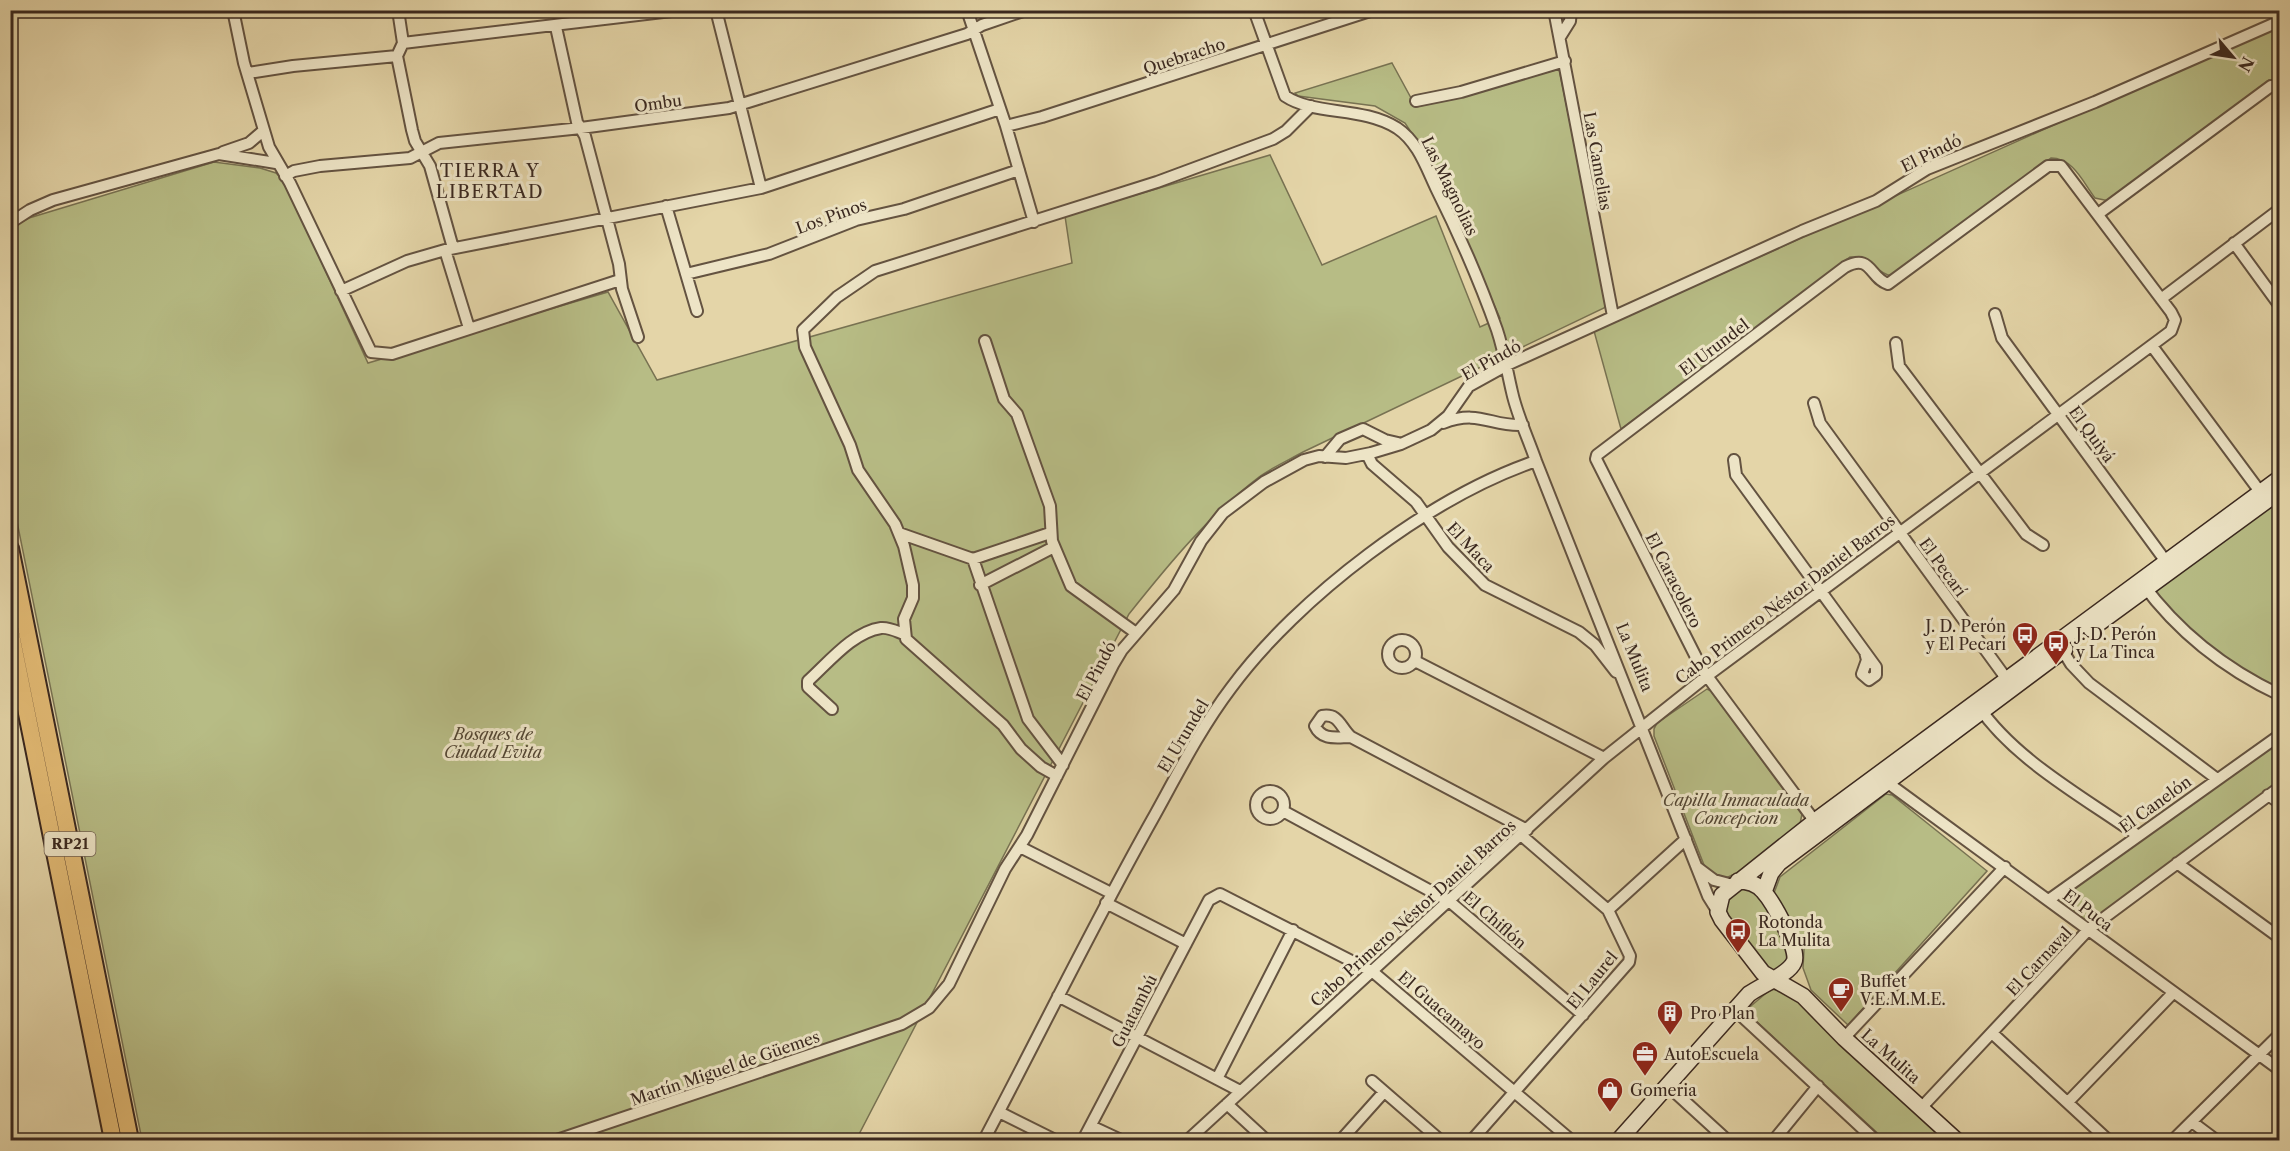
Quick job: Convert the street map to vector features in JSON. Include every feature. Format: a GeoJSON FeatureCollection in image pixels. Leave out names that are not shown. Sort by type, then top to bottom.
{"type":"FeatureCollection","features":[{"type":"Feature","properties":{"kind":"main road"},"geometry":{"type":"LineString","coordinates":[[1718,912],[1722,895],[1735,883],[1818,825],[2143,584],[2269,494],[2280,478]]}},
{"type":"Feature","properties":{"kind":"main road","name":"RP21"},"geometry":{"type":"LineString","coordinates":[[10,548],[129,1140]]}},
{"type":"Feature","properties":{"kind":"main road","name":"RP21"},"geometry":{"type":"LineString","coordinates":[[10,629],[113,1140]]}},
{"type":"Feature","properties":{"kind":"main road"},"geometry":{"type":"LineString","coordinates":[[1735,883],[1749,882],[1764,892],[1771,873],[1779,863],[1818,825]]}},
{"type":"Feature","properties":{"kind":"main road","name":"La Mulita"},"geometry":{"type":"LineString","coordinates":[[1764,892],[1794,943],[1797,954],[1794,962],[1794,975],[1803,996]]}},
{"type":"Feature","properties":{"kind":"main road","name":"La Mulita"},"geometry":{"type":"LineString","coordinates":[[1718,912],[1756,965],[1771,978],[1803,996],[1844,1038],[1956,1140]]}},
{"type":"Feature","properties":{"kind":"main road"},"geometry":{"type":"LineString","coordinates":[[1619,1140],[1749,994],[1771,978],[1785,974],[1794,962]]}},
{"type":"Feature","properties":{"kind":"main road"},"geometry":{"type":"LineString","coordinates":[[1607,1140],[1742,992],[1756,965]]}},
{"type":"Feature","properties":{"kind":"street"},"geometry":{"type":"LineString","coordinates":[[233,10],[263,131],[276,163],[285,176],[341,291],[366,348],[375,354],[392,354],[620,280]]}},
{"type":"Feature","properties":{"kind":"street"},"geometry":{"type":"LineString","coordinates":[[398,10],[403,44],[397,56],[412,130],[430,166],[469,328]]}},
{"type":"Feature","properties":{"kind":"street"},"geometry":{"type":"LineString","coordinates":[[403,44],[680,10]]}},
{"type":"Feature","properties":{"kind":"street"},"geometry":{"type":"LineString","coordinates":[[716,10],[761,189]]}},
{"type":"Feature","properties":{"kind":"street"},"geometry":{"type":"LineString","coordinates":[[967,10],[1006,126],[1034,222]]}},
{"type":"Feature","properties":{"kind":"street","name":"Ombu"},"geometry":{"type":"LineString","coordinates":[[285,176],[301,169],[410,158],[439,143],[580,128],[739,106],[974,30],[1026,10]]}},
{"type":"Feature","properties":{"kind":"street","name":"Las Magnolias"},"geometry":{"type":"LineString","coordinates":[[1254,10],[1265,46],[1285,96],[1297,103],[1359,113],[1380,120],[1396,128],[1412,142],[1454,225],[1488,306],[1507,365],[1511,391],[1536,461]]}},
{"type":"Feature","properties":{"kind":"street","name":"Las Camelias"},"geometry":{"type":"LineString","coordinates":[[1554,10],[1613,316]]}},
{"type":"Feature","properties":{"kind":"street"},"geometry":{"type":"LineString","coordinates":[[1560,37],[1570,21],[1571,10]]}},
{"type":"Feature","properties":{"kind":"street","name":"Quebracho"},"geometry":{"type":"LineString","coordinates":[[1006,126],[1042,117],[1370,11]]}},
{"type":"Feature","properties":{"kind":"street","name":"El Pindó"},"geometry":{"type":"LineString","coordinates":[[902,1024],[929,1008],[949,984],[1005,869],[1020,847],[1113,665],[1136,633],[1170,596],[1201,541],[1223,513],[1274,476],[1312,457],[1346,458],[1401,444],[1440,424],[1469,386],[1507,365],[1876,201],[1907,179],[1945,160],[2095,102],[2280,21]]}},
{"type":"Feature","properties":{"kind":"street"},"geometry":{"type":"LineString","coordinates":[[556,27],[580,128],[619,264],[620,280],[638,338]]}},
{"type":"Feature","properties":{"kind":"street"},"geometry":{"type":"LineString","coordinates":[[248,74],[293,66],[397,56]]}},
{"type":"Feature","properties":{"kind":"street"},"geometry":{"type":"LineString","coordinates":[[1416,100],[1461,92],[1565,61]]}},
{"type":"Feature","properties":{"kind":"street"},"geometry":{"type":"LineString","coordinates":[[2280,87],[2271,86],[2098,214],[2161,299],[2280,209]]}},
{"type":"Feature","properties":{"kind":"street"},"geometry":{"type":"LineString","coordinates":[[1057,776],[1041,767],[1021,749],[1003,725],[914,648],[904,634],[904,619],[913,598],[913,585],[899,533],[858,470],[850,445],[805,347],[803,330],[837,297],[874,271],[1157,182],[1273,139],[1286,131],[1311,106]]}},
{"type":"Feature","properties":{"kind":"street"},"geometry":{"type":"LineString","coordinates":[[341,291],[407,261],[449,249],[605,217],[761,189],[1000,109]]}},
{"type":"Feature","properties":{"kind":"street"},"geometry":{"type":"LineString","coordinates":[[10,223],[30,210],[53,200],[219,154],[249,143],[263,131]]}},
{"type":"Feature","properties":{"kind":"street"},"geometry":{"type":"LineString","coordinates":[[219,154],[276,163]]}},
{"type":"Feature","properties":{"kind":"street","name":"El Urundel"},"geometry":{"type":"LineString","coordinates":[[1597,455],[1851,264],[1863,264],[1881,281],[1888,284],[1893,282],[2048,166],[2055,165],[2064,169],[2098,214]]}},
{"type":"Feature","properties":{"kind":"street","name":"Los Pinos"},"geometry":{"type":"LineString","coordinates":[[686,274],[769,254],[856,220],[904,208],[1019,170]]}},
{"type":"Feature","properties":{"kind":"street"},"geometry":{"type":"LineString","coordinates":[[666,206],[698,311]]}},
{"type":"Feature","properties":{"kind":"street"},"geometry":{"type":"LineString","coordinates":[[2234,243],[2280,306]]}},
{"type":"Feature","properties":{"kind":"street","name":"Cabo Primero Néstor Daniel Barros"},"geometry":{"type":"LineString","coordinates":[[1188,1140],[1604,758],[1707,676],[2171,331],[2175,320],[2161,299]]}},
{"type":"Feature","properties":{"kind":"street","name":"El Quiyá"},"geometry":{"type":"LineString","coordinates":[[1995,314],[2002,338],[2169,565]]}},
{"type":"Feature","properties":{"kind":"street"},"geometry":{"type":"LineString","coordinates":[[985,340],[1004,399],[1017,414],[1050,506],[1050,533],[1054,547],[1075,591],[1121,620],[1136,633]]}},
{"type":"Feature","properties":{"kind":"street"},"geometry":{"type":"LineString","coordinates":[[1896,343],[1899,366],[2026,534],[2043,545]]}},
{"type":"Feature","properties":{"kind":"street"},"geometry":{"type":"LineString","coordinates":[[2152,346],[2269,494]]}},
{"type":"Feature","properties":{"kind":"street","name":"El Pecarí"},"geometry":{"type":"LineString","coordinates":[[1814,403],[1820,423],[2009,683]]}},
{"type":"Feature","properties":{"kind":"street"},"geometry":{"type":"LineString","coordinates":[[1440,424],[1456,418],[1474,416],[1513,426],[1523,425]]}},
{"type":"Feature","properties":{"kind":"street"},"geometry":{"type":"LineString","coordinates":[[1325,457],[1340,439],[1363,429],[1384,440],[1401,444]]}},
{"type":"Feature","properties":{"kind":"street","name":"El Maca"},"geometry":{"type":"LineString","coordinates":[[1367,454],[1372,464],[1416,502],[1448,547],[1485,585],[1579,632],[1595,645],[1626,684]]}},
{"type":"Feature","properties":{"kind":"street","name":"El Caracolero"},"geometry":{"type":"LineString","coordinates":[[1597,455],[1596,459],[1707,676],[1818,825]]}},
{"type":"Feature","properties":{"kind":"street"},"geometry":{"type":"LineString","coordinates":[[1734,460],[1736,475],[1865,652]]}},
{"type":"Feature","properties":{"kind":"street","name":"El Urundel"},"geometry":{"type":"LineString","coordinates":[[984,1140],[1108,898],[1194,745],[1246,669],[1336,580],[1424,516],[1536,461]]}},
{"type":"Feature","properties":{"kind":"street","name":"La Mulita"},"geometry":{"type":"LineString","coordinates":[[1536,461],[1686,839],[1718,912]]}},
{"type":"Feature","properties":{"kind":"street"},"geometry":{"type":"LineString","coordinates":[[899,533],[973,559],[1050,533]]}},
{"type":"Feature","properties":{"kind":"street"},"geometry":{"type":"LineString","coordinates":[[980,585],[1054,547]]}},
{"type":"Feature","properties":{"kind":"street"},"geometry":{"type":"LineString","coordinates":[[973,559],[980,585],[1028,719],[1063,765]]}},
{"type":"Feature","properties":{"kind":"street"},"geometry":{"type":"LineString","coordinates":[[2143,584],[2164,611],[2209,652],[2242,676],[2280,695]]}},
{"type":"Feature","properties":{"kind":"street"},"geometry":{"type":"LineString","coordinates":[[832,709],[808,687],[808,681],[853,640],[864,634],[881,628],[904,634]]}},
{"type":"Feature","properties":{"kind":"street"},"geometry":{"type":"LineString","coordinates":[[2060,646],[2089,683],[2217,779]]}},
{"type":"Feature","properties":{"kind":"street"},"geometry":{"type":"LineString","coordinates":[[1415,661],[1604,758]]}},
{"type":"Feature","properties":{"kind":"street"},"geometry":{"type":"LineString","coordinates":[[1978,707],[2017,749],[2137,835]]}},
{"type":"Feature","properties":{"kind":"street","name":"El Canelón"},"geometry":{"type":"LineString","coordinates":[[2050,899],[2280,735]]}},
{"type":"Feature","properties":{"kind":"street"},"geometry":{"type":"LineString","coordinates":[[1351,737],[1524,832],[1608,910],[1686,839]]}},
{"type":"Feature","properties":{"kind":"street","name":"El Puca"},"geometry":{"type":"LineString","coordinates":[[1884,776],[2173,993],[2280,1070]]}},
{"type":"Feature","properties":{"kind":"street","name":"El Carnaval"},"geometry":{"type":"LineString","coordinates":[[1921,1108],[2089,929],[2280,787]]}},
{"type":"Feature","properties":{"kind":"street"},"geometry":{"type":"LineString","coordinates":[[2268,795],[2280,803]]}},
{"type":"Feature","properties":{"kind":"street","name":"El Chiflón"},"geometry":{"type":"LineString","coordinates":[[1283,811],[1449,901],[1583,1015]]}},
{"type":"Feature","properties":{"kind":"street"},"geometry":{"type":"LineString","coordinates":[[1020,847],[1186,944]]}},
{"type":"Feature","properties":{"kind":"street"},"geometry":{"type":"LineString","coordinates":[[2177,862],[2280,938]]}},
{"type":"Feature","properties":{"kind":"street"},"geometry":{"type":"LineString","coordinates":[[1844,1038],[2005,867]]}},
{"type":"Feature","properties":{"kind":"street"},"geometry":{"type":"LineString","coordinates":[[1698,868],[1719,882],[1735,883]]}},
{"type":"Feature","properties":{"kind":"street","name":"El Guacamayo"},"geometry":{"type":"LineString","coordinates":[[1214,896],[1226,896],[1373,972],[1571,1140]]}},
{"type":"Feature","properties":{"kind":"street","name":"Guatambú"},"geometry":{"type":"LineString","coordinates":[[1083,1140],[1186,944],[1214,896]]}},
{"type":"Feature","properties":{"kind":"street","name":"El Laurel"},"geometry":{"type":"LineString","coordinates":[[1472,1140],[1629,962],[1630,956],[1608,910]]}},
{"type":"Feature","properties":{"kind":"street"},"geometry":{"type":"LineString","coordinates":[[1217,1079],[1293,930]]}},
{"type":"Feature","properties":{"kind":"street"},"geometry":{"type":"LineString","coordinates":[[2068,1102],[2173,993]]}},
{"type":"Feature","properties":{"kind":"street"},"geometry":{"type":"LineString","coordinates":[[1058,996],[1240,1091]]}},
{"type":"Feature","properties":{"kind":"street"},"geometry":{"type":"LineString","coordinates":[[1735,1010],[1875,1140]]}},
{"type":"Feature","properties":{"kind":"street","name":"Martín Miguel de Güemes"},"geometry":{"type":"LineString","coordinates":[[557,1140],[902,1024]]}},
{"type":"Feature","properties":{"kind":"street"},"geometry":{"type":"LineString","coordinates":[[1992,1033],[2108,1140]]}},
{"type":"Feature","properties":{"kind":"street"},"geometry":{"type":"LineString","coordinates":[[2173,1140],[2280,1034]]}},
{"type":"Feature","properties":{"kind":"street"},"geometry":{"type":"LineString","coordinates":[[1372,1081],[1440,1140]]}},
{"type":"Feature","properties":{"kind":"street"},"geometry":{"type":"LineString","coordinates":[[1668,1086],[1727,1140]]}},
{"type":"Feature","properties":{"kind":"street"},"geometry":{"type":"LineString","coordinates":[[1774,1140],[1818,1086]]}},
{"type":"Feature","properties":{"kind":"street"},"geometry":{"type":"LineString","coordinates":[[1341,1140],[1384,1092]]}},
{"type":"Feature","properties":{"kind":"street"},"geometry":{"type":"LineString","coordinates":[[1227,1104],[1266,1140]]}},
{"type":"Feature","properties":{"kind":"street"},"geometry":{"type":"LineString","coordinates":[[999,1112],[1055,1140]]}},
{"type":"Feature","properties":{"kind":"street"},"geometry":{"type":"LineString","coordinates":[[2192,1122],[2216,1140]]}},
{"type":"Feature","properties":{"kind":"street"},"geometry":{"type":"LineString","coordinates":[[1091,1126],[1121,1140]]}},
{"type":"Feature","properties":{"kind":"green space"},"geometry":{"type":"Polygon","coordinates":[[[2279,24],[2279,80],[2269,80],[2109,201],[2095,198],[2071,166],[2059,159],[2051,158],[1891,276],[1880,271],[1868,261],[1850,257],[1621,429],[1594,331],[2279,24]]]}},
{"type":"Feature","properties":{"kind":"green space","name":"Bosques de Ciudad Evita"},"geometry":{"type":"Polygon","coordinates":[[[1392,63],[1416,107],[1559,69],[1607,304],[1604,308],[1275,467],[1241,492],[1190,541],[1129,614],[856,1140],[142,1140],[11,492],[10,228],[29,218],[214,162],[260,168],[276,173],[284,181],[368,363],[608,292],[657,380],[1072,263],[1065,216],[1270,155],[1322,265],[1436,216],[1480,327],[1500,318],[1426,154],[1405,123],[1375,106],[1298,96],[1295,93],[1392,63]]]}},
{"type":"Feature","properties":{"kind":"green space"},"geometry":{"type":"Polygon","coordinates":[[[2279,496],[2279,692],[2261,683],[2214,649],[2156,596],[2156,591],[2279,496]]]}},
{"type":"Feature","properties":{"kind":"green space","name":"Capilla Inmaculada Concepcion"},"geometry":{"type":"Polygon","coordinates":[[[1707,689],[1711,691],[1802,814],[1800,824],[1741,871],[1726,878],[1710,872],[1704,865],[1654,736],[1657,723],[1707,689]]]}},
{"type":"Feature","properties":{"kind":"green space"},"geometry":{"type":"Polygon","coordinates":[[[2279,735],[2279,787],[2089,929],[2050,899],[2279,735]]]}},
{"type":"Feature","properties":{"kind":"green space"},"geometry":{"type":"Polygon","coordinates":[[[1886,794],[1892,795],[1987,871],[1848,1025],[1811,990],[1803,968],[1804,949],[1774,893],[1780,877],[1886,794]]]}},
{"type":"Feature","properties":{"kind":"green space"},"geometry":{"type":"Polygon","coordinates":[[[1737,888],[1747,889],[1763,901],[1776,919],[1791,948],[1791,957],[1776,972],[1761,966],[1726,912],[1729,896],[1737,888]]]}},
{"type":"Feature","properties":{"kind":"green space"},"geometry":{"type":"Polygon","coordinates":[[[1771,989],[1791,993],[1946,1140],[1885,1140],[1745,1011],[1771,989]]]}},
{"type":"Feature","properties":{"kind":"place","name":"J. D. Perón y El Pecarí"},"geometry":{"type":"Point","coordinates":[2025,658]}},
{"type":"Feature","properties":{"kind":"place","name":"J. D. Perón y La Tinca"},"geometry":{"type":"Point","coordinates":[2056,666]}},
{"type":"Feature","properties":{"kind":"place","name":"Rotonda La Mulita"},"geometry":{"type":"Point","coordinates":[1738,954]}},
{"type":"Feature","properties":{"kind":"place","name":"Buffet V.E.M.M.E."},"geometry":{"type":"Point","coordinates":[1841,1013]}},
{"type":"Feature","properties":{"kind":"place","name":"Pro Plan"},"geometry":{"type":"Point","coordinates":[1670,1036]}},
{"type":"Feature","properties":{"kind":"place","name":"AutoEscuela"},"geometry":{"type":"Point","coordinates":[1645,1077]}},
{"type":"Feature","properties":{"kind":"place","name":"Gomeria"},"geometry":{"type":"Point","coordinates":[1610,1113]}},
{"type":"Feature","properties":{"kind":"district","name":"TIERRA Y LIBERTAD"},"geometry":{"type":"Point","coordinates":[490,181]}}]}
